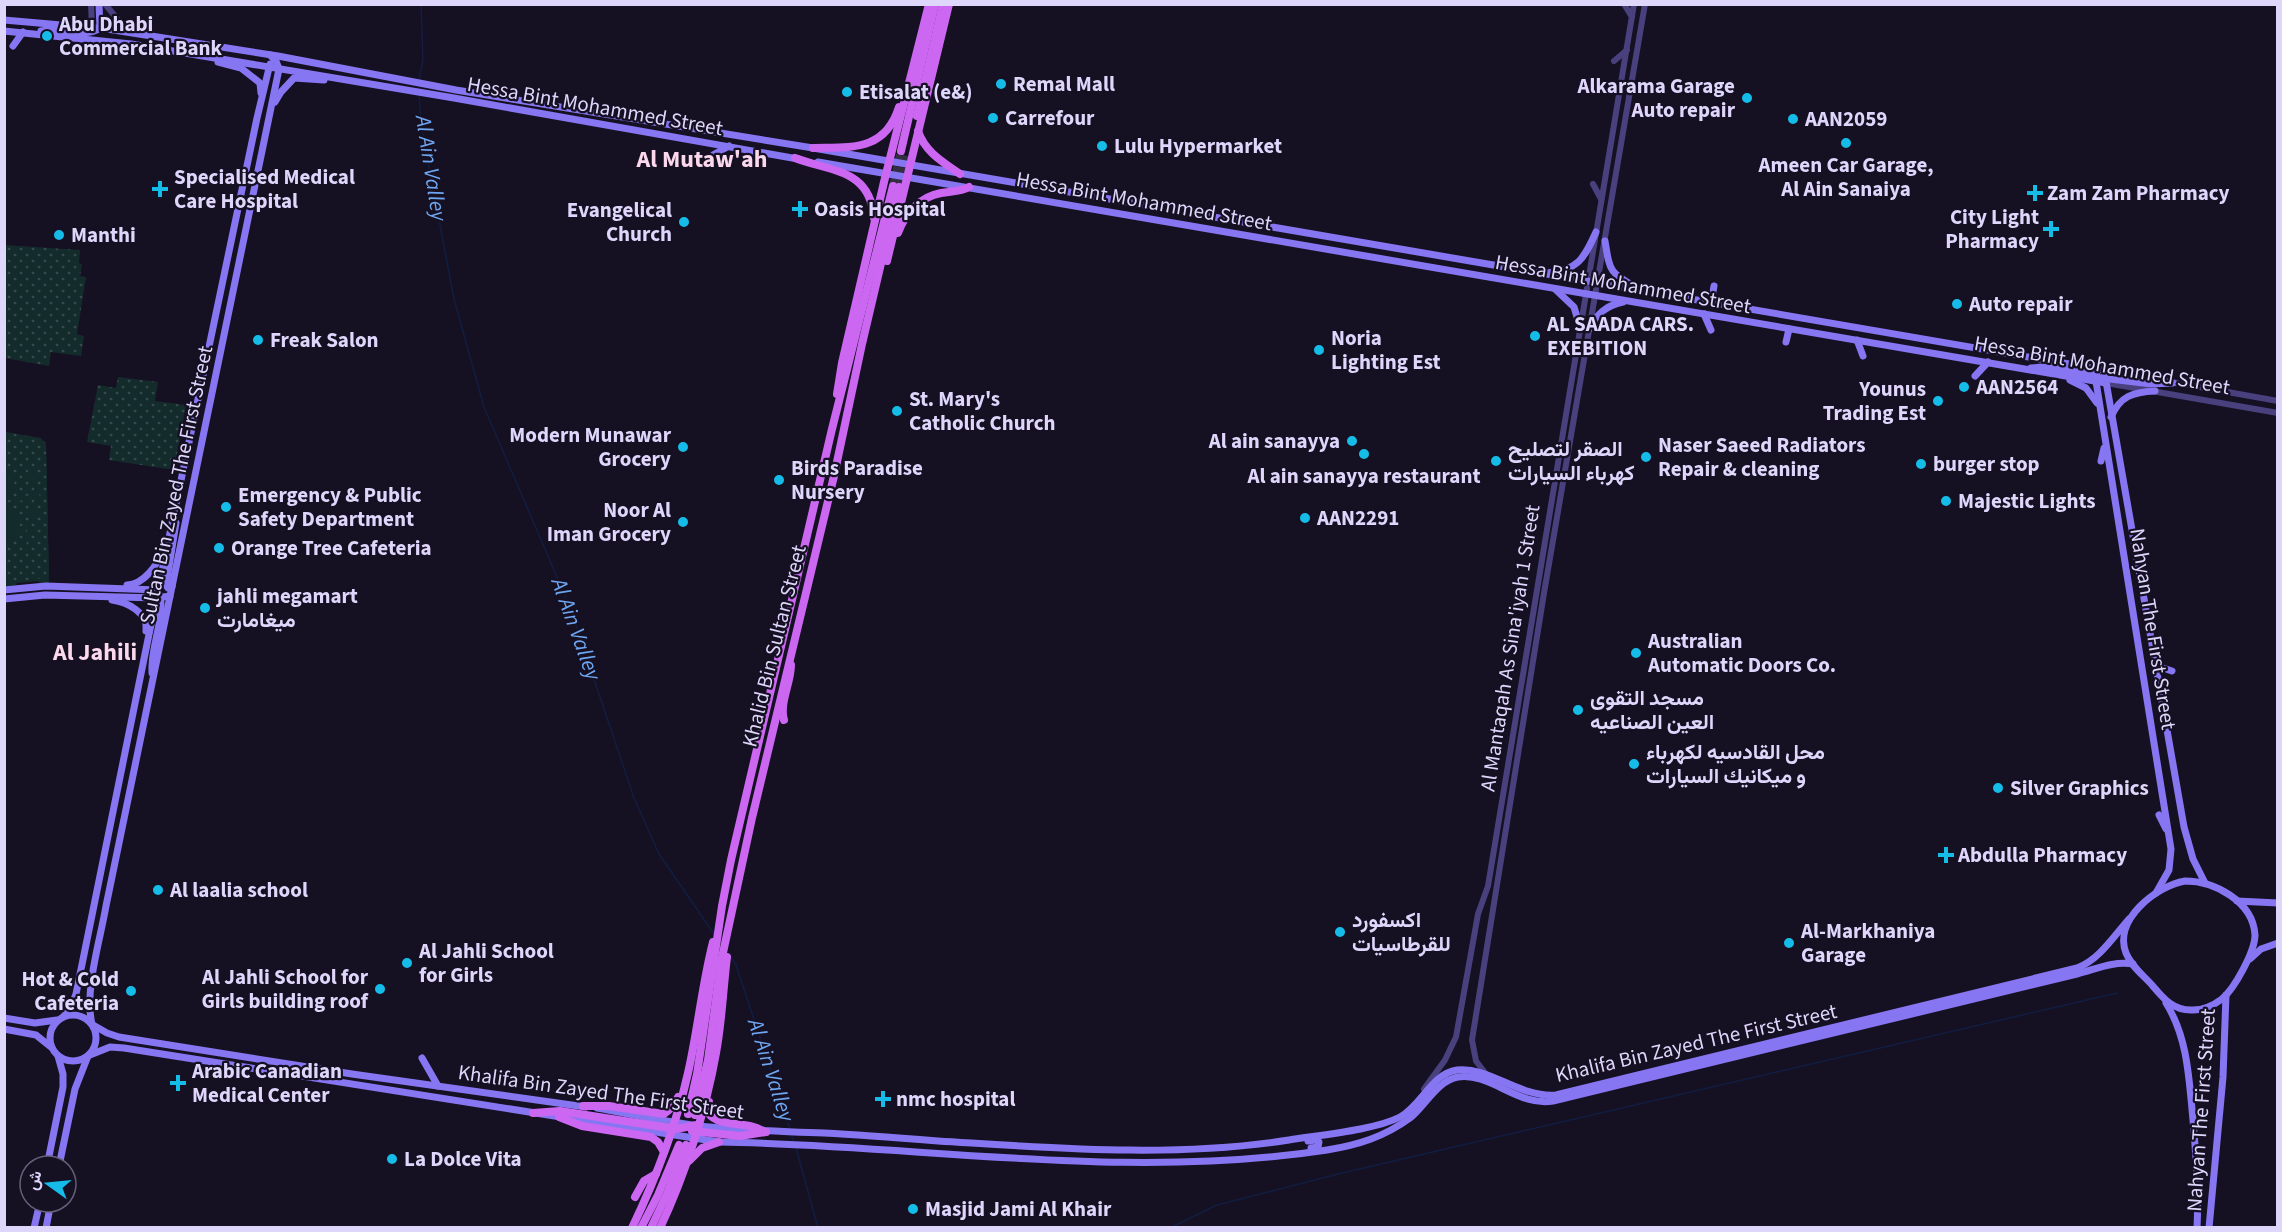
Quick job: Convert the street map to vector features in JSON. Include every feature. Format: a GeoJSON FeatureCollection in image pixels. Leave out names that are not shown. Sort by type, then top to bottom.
{"type":"FeatureCollection","features":[{"type":"Feature","properties":{"kind":"main road"},"geometry":{"type":"LineString","coordinates":[[99,4],[95,29],[100,40]]}},
{"type":"Feature","properties":{"kind":"main road"},"geometry":{"type":"LineString","coordinates":[[836,412],[840,372],[886,174],[929,4]]}},
{"type":"Feature","properties":{"kind":"main road"},"geometry":{"type":"LineString","coordinates":[[935,4],[905,151],[943,4]]}},
{"type":"Feature","properties":{"kind":"main road"},"geometry":{"type":"LineString","coordinates":[[847,416],[858,382],[949,4]]}},
{"type":"Feature","properties":{"kind":"main road","name":"Hessa Bint Mohammed Street"},"geometry":{"type":"LineString","coordinates":[[4,20],[134,33],[274,56],[370,74],[455,94],[886,174],[2062,376],[2095,375]]}},
{"type":"Feature","properties":{"kind":"main road"},"geometry":{"type":"LineString","coordinates":[[34,33],[50,30],[95,29]]}},
{"type":"Feature","properties":{"kind":"main road","name":"Hessa Bint Mohammed Street"},"geometry":{"type":"LineString","coordinates":[[4,31],[100,40],[368,83],[813,148],[1711,303],[2105,377]]}},
{"type":"Feature","properties":{"kind":"main road"},"geometry":{"type":"LineString","coordinates":[[13,46],[23,32]]}},
{"type":"Feature","properties":{"kind":"main road"},"geometry":{"type":"LineString","coordinates":[[813,148],[856,147],[868,143],[883,133],[897,114],[919,46]]}},
{"type":"Feature","properties":{"kind":"main road"},"geometry":{"type":"LineString","coordinates":[[274,56],[279,69]]}},
{"type":"Feature","properties":{"kind":"main road","name":"Sultan Bin Zayed The First Street"},"geometry":{"type":"LineString","coordinates":[[61,1018],[70,1009],[76,994],[257,118],[269,67],[274,56]]}},
{"type":"Feature","properties":{"kind":"main road"},"geometry":{"type":"LineString","coordinates":[[211,57],[223,64],[244,70],[260,83],[257,118]]}},
{"type":"Feature","properties":{"kind":"main road","name":"Sultan Bin Zayed The First Street"},"geometry":{"type":"LineString","coordinates":[[92,1025],[90,991],[279,69]]}},
{"type":"Feature","properties":{"kind":"main road"},"geometry":{"type":"LineString","coordinates":[[267,131],[277,98],[291,80],[335,78]]}},
{"type":"Feature","properties":{"kind":"main road"},"geometry":{"type":"LineString","coordinates":[[918,131],[927,148],[960,174]]}},
{"type":"Feature","properties":{"kind":"main road"},"geometry":{"type":"LineString","coordinates":[[713,155],[729,146]]}},
{"type":"Feature","properties":{"kind":"main road"},"geometry":{"type":"LineString","coordinates":[[795,158],[842,172],[860,183],[871,199],[874,229]]}},
{"type":"Feature","properties":{"kind":"main road","name":"Khalid Bin Sultan Street"},"geometry":{"type":"LineString","coordinates":[[692,1114],[711,1001],[847,416],[896,187],[836,412],[722,906],[711,1001]]}},
{"type":"Feature","properties":{"kind":"main road"},"geometry":{"type":"LineString","coordinates":[[889,251],[905,218],[919,202],[939,193],[960,191],[969,187]]}},
{"type":"Feature","properties":{"kind":"main road"},"geometry":{"type":"LineString","coordinates":[[1538,273],[1564,270],[1575,265],[1584,256],[1596,232]]}},
{"type":"Feature","properties":{"kind":"main road"},"geometry":{"type":"LineString","coordinates":[[1605,240],[1607,259],[1613,272],[1623,281],[1641,291]]}},
{"type":"Feature","properties":{"kind":"main road"},"geometry":{"type":"LineString","coordinates":[[1711,303],[1714,286]]}},
{"type":"Feature","properties":{"kind":"main road"},"geometry":{"type":"LineString","coordinates":[[1553,288],[1572,304],[1580,327]]}},
{"type":"Feature","properties":{"kind":"main road"},"geometry":{"type":"LineString","coordinates":[[1589,329],[1603,310],[1626,302]]}},
{"type":"Feature","properties":{"kind":"main road"},"geometry":{"type":"LineString","coordinates":[[1704,314],[1711,330]]}},
{"type":"Feature","properties":{"kind":"main road"},"geometry":{"type":"LineString","coordinates":[[1786,342],[1789,329]]}},
{"type":"Feature","properties":{"kind":"main road"},"geometry":{"type":"LineString","coordinates":[[1857,340],[1863,356]]}},
{"type":"Feature","properties":{"kind":"main road"},"geometry":{"type":"LineString","coordinates":[[1976,376],[1989,362]]}},
{"type":"Feature","properties":{"kind":"main road"},"geometry":{"type":"LineString","coordinates":[[2027,370],[2042,367],[2151,384],[2173,384]]}},
{"type":"Feature","properties":{"kind":"main road","name":"Nahyan The First Street"},"geometry":{"type":"LineString","coordinates":[[2095,375],[2098,406],[2169,835],[2170,865],[2156,893]]}},
{"type":"Feature","properties":{"kind":"main road"},"geometry":{"type":"LineString","coordinates":[[2062,376],[2086,388],[2098,406]]}},
{"type":"Feature","properties":{"kind":"main road","name":"Nahyan The First Street"},"geometry":{"type":"LineString","coordinates":[[2105,377],[2184,827],[2193,859],[2205,883]]}},
{"type":"Feature","properties":{"kind":"main road"},"geometry":{"type":"LineString","coordinates":[[2111,417],[2125,396],[2155,391]]}},
{"type":"Feature","properties":{"kind":"main road"},"geometry":{"type":"LineString","coordinates":[[2101,461],[2105,446]]}},
{"type":"Feature","properties":{"kind":"main road"},"geometry":{"type":"LineString","coordinates":[[172,586],[169,588],[166,585],[176,530],[175,509]]}},
{"type":"Feature","properties":{"kind":"main road"},"geometry":{"type":"LineString","coordinates":[[87,587],[132,585],[141,580],[160,558],[175,509]]}},
{"type":"Feature","properties":{"kind":"main road"},"geometry":{"type":"LineString","coordinates":[[4,590],[46,586],[87,587],[170,596]]}},
{"type":"Feature","properties":{"kind":"main road"},"geometry":{"type":"LineString","coordinates":[[4,598],[45,595],[158,595]]}},
{"type":"Feature","properties":{"kind":"main road"},"geometry":{"type":"LineString","coordinates":[[153,679],[152,662],[158,595]]}},
{"type":"Feature","properties":{"kind":"main road"},"geometry":{"type":"LineString","coordinates":[[86,596],[120,601],[144,616],[147,624],[145,654]]}},
{"type":"Feature","properties":{"kind":"main road"},"geometry":{"type":"LineString","coordinates":[[784,720],[783,712],[791,678],[791,653]]}},
{"type":"Feature","properties":{"kind":"main road"},"geometry":{"type":"LineString","coordinates":[[2157,666],[2172,671]]}},
{"type":"Feature","properties":{"kind":"main road"},"geometry":{"type":"LineString","coordinates":[[2159,815],[2169,835]]}},
{"type":"Feature","properties":{"kind":"main road"},"geometry":{"type":"LineString","coordinates":[[2178,882],[2205,883],[2222,890],[2237,901],[2248,915],[2255,936],[2252,950],[2226,995],[2208,1007],[2192,1010],[2178,1008],[2165,1000],[2126,954],[2123,940],[2125,927],[2129,919],[2156,893],[2178,882]]}},
{"type":"Feature","properties":{"kind":"main road"},"geometry":{"type":"LineString","coordinates":[[2237,901],[2277,903]]}},
{"type":"Feature","properties":{"kind":"main road","name":"Khalifa Bin Zayed The First Street"},"geometry":{"type":"LineString","coordinates":[[765,1132],[822,1133],[1052,1148],[1128,1150],[1210,1148],[1267,1143],[1378,1125],[1398,1118],[1414,1106],[1436,1081],[1448,1073],[1466,1070],[1530,1093],[1556,1095],[2081,967],[2101,951],[2129,919]]}},
{"type":"Feature","properties":{"kind":"main road"},"geometry":{"type":"LineString","coordinates":[[2244,965],[2256,953],[2277,943]]}},
{"type":"Feature","properties":{"kind":"main road","name":"Khalifa Bin Zayed The First Street"},"geometry":{"type":"LineString","coordinates":[[89,1055],[105,1048],[117,1047],[559,1117],[696,1131],[718,1142],[817,1144],[1107,1162],[1212,1161],[1341,1148],[1377,1138],[1411,1117],[1444,1083],[1456,1077],[1476,1079],[1530,1101],[1553,1101],[2077,974],[2103,965],[2133,964]]}},
{"type":"Feature","properties":{"kind":"main road","name":"Nahyan The First Street"},"geometry":{"type":"LineString","coordinates":[[2209,1227],[2224,1069],[2226,995]]}},
{"type":"Feature","properties":{"kind":"main road","name":"Nahyan The First Street"},"geometry":{"type":"LineString","coordinates":[[2165,1000],[2177,1024],[2187,1059],[2197,1170],[2197,1227]]}},
{"type":"Feature","properties":{"kind":"main road"},"geometry":{"type":"LineString","coordinates":[[583,1106],[609,1106],[667,1113],[677,1101],[694,1041],[711,1001]]}},
{"type":"Feature","properties":{"kind":"main road"},"geometry":{"type":"LineString","coordinates":[[711,1001],[716,1070],[708,1113],[719,1121],[749,1125],[765,1132]]}},
{"type":"Feature","properties":{"kind":"main road"},"geometry":{"type":"LineString","coordinates":[[4,1018],[35,1023],[69,1015],[80,1016],[92,1025],[96,1039],[75,1089],[61,1154]]}},
{"type":"Feature","properties":{"kind":"main road"},"geometry":{"type":"LineString","coordinates":[[52,1047],[51,1032],[61,1018]]}},
{"type":"Feature","properties":{"kind":"main road","name":"Khalifa Bin Zayed The First Street"},"geometry":{"type":"LineString","coordinates":[[92,1025],[107,1034],[119,1037],[583,1106],[672,1128]]}},
{"type":"Feature","properties":{"kind":"main road"},"geometry":{"type":"LineString","coordinates":[[4,1029],[36,1035],[52,1047],[58,1056],[63,1074],[63,1088],[49,1154]]}},
{"type":"Feature","properties":{"kind":"main road"},"geometry":{"type":"LineString","coordinates":[[632,1227],[664,1153],[684,1090],[694,1041]]}},
{"type":"Feature","properties":{"kind":"main road"},"geometry":{"type":"LineString","coordinates":[[660,1227],[696,1131],[710,1086],[716,1052]]}},
{"type":"Feature","properties":{"kind":"main road"},"geometry":{"type":"LineString","coordinates":[[58,1056],[71,1061],[80,1060],[89,1055]]}},
{"type":"Feature","properties":{"kind":"main road"},"geometry":{"type":"LineString","coordinates":[[422,1058],[438,1086]]}},
{"type":"Feature","properties":{"kind":"main road"},"geometry":{"type":"LineString","coordinates":[[533,1113],[560,1111],[740,1136],[765,1132]]}},
{"type":"Feature","properties":{"kind":"main road"},"geometry":{"type":"LineString","coordinates":[[559,1117],[582,1126],[651,1137],[658,1142],[664,1153]]}},
{"type":"Feature","properties":{"kind":"main road"},"geometry":{"type":"LineString","coordinates":[[1267,1143],[1278,1145],[1316,1140],[1319,1142],[1317,1147],[1287,1151],[1280,1155]]}},
{"type":"Feature","properties":{"kind":"main road"},"geometry":{"type":"LineString","coordinates":[[684,1167],[697,1151],[706,1145],[718,1142]]}},
{"type":"Feature","properties":{"kind":"main road"},"geometry":{"type":"LineString","coordinates":[[641,1227],[682,1145],[667,1194],[651,1227]]}},
{"type":"Feature","properties":{"kind":"main road"},"geometry":{"type":"LineString","coordinates":[[635,1197],[644,1181],[656,1174]]}},
{"type":"Feature","properties":{"kind":"street"},"geometry":{"type":"LineString","coordinates":[[91,4],[95,29]]}},
{"type":"Feature","properties":{"kind":"street"},"geometry":{"type":"LineString","coordinates":[[105,4],[118,21],[134,33]]}},
{"type":"Feature","properties":{"kind":"street"},"geometry":{"type":"LineString","coordinates":[[1624,4],[1632,17]]}},
{"type":"Feature","properties":{"kind":"street","name":"Al Mantaqah As Sina'iyah 1 Street"},"geometry":{"type":"LineString","coordinates":[[1414,1106],[1445,1060],[1456,1037],[1478,914],[1486,894],[1634,4]]}},
{"type":"Feature","properties":{"kind":"street","name":"Al Mantaqah As Sina'iyah 1 Street"},"geometry":{"type":"LineString","coordinates":[[1488,1077],[1476,1061],[1472,1040],[1562,490],[1645,4]]}},
{"type":"Feature","properties":{"kind":"street"},"geometry":{"type":"LineString","coordinates":[[1614,61],[1627,50]]}},
{"type":"Feature","properties":{"kind":"street"},"geometry":{"type":"LineString","coordinates":[[1593,184],[1602,199]]}},
{"type":"Feature","properties":{"kind":"street","name":"Hessa Bint Mohammed Street"},"geometry":{"type":"LineString","coordinates":[[2105,377],[2155,391],[2277,413]]}},
{"type":"Feature","properties":{"kind":"street","name":"Hessa Bint Mohammed Street"},"geometry":{"type":"LineString","coordinates":[[2173,384],[2277,401]]}},
{"type":"Feature","properties":{"kind":"street"},"geometry":{"type":"LineString","coordinates":[[1555,479],[1560,482],[1562,490]]}},
{"type":"Feature","properties":{"kind":"street"},"geometry":{"type":"LineString","coordinates":[[1497,831],[1505,835]]}},
{"type":"Feature","properties":{"kind":"green space"},"geometry":{"type":"Polygon","coordinates":[[[4,245],[80,250],[79,263],[82,264],[80,276],[86,277],[77,334],[84,336],[81,356],[51,352],[49,366],[5,358],[4,245]]]}},
{"type":"Feature","properties":{"kind":"green space"},"geometry":{"type":"Polygon","coordinates":[[[118,377],[158,382],[155,401],[186,405],[174,470],[109,460],[111,446],[87,442],[98,385],[116,388],[118,377]]]}},
{"type":"Feature","properties":{"kind":"green space"},"geometry":{"type":"Polygon","coordinates":[[[4,432],[40,438],[46,443],[49,577],[5,583],[5,569],[12,566],[22,556],[38,504],[39,492],[31,468],[19,454],[5,444],[4,432]]]}},
{"type":"Feature","properties":{"kind":"green space"},"geometry":{"type":"Polygon","coordinates":[[[5,432],[40,438],[46,443],[49,583],[41,584],[38,581],[5,587],[5,432]]]}},
{"type":"Feature","properties":{"kind":"green space"},"geometry":{"type":"Polygon","coordinates":[[[5,448],[26,467],[35,495],[24,496],[10,505],[7,501],[13,498],[11,489],[15,484],[13,480],[16,475],[5,466],[5,448]]]}},
{"type":"Feature","properties":{"kind":"green space"},"geometry":{"type":"Polygon","coordinates":[[[27,497],[35,497],[28,526],[20,526],[19,515],[11,507],[27,497]]]}},
{"type":"Feature","properties":{"kind":"green space"},"geometry":{"type":"Polygon","coordinates":[[[21,528],[27,529],[22,552],[16,560],[5,567],[7,548],[16,540],[21,528]]]}},
{"type":"Feature","properties":{"kind":"waterway","name":"Al Ain Valley"},"geometry":{"type":"LineString","coordinates":[[419,80],[423,60],[421,4]]}},
{"type":"Feature","properties":{"kind":"waterway","name":"Al Ain Valley"},"geometry":{"type":"LineString","coordinates":[[419,94],[421,124],[454,299],[484,407],[569,605],[634,798],[659,854],[714,934]]}},
{"type":"Feature","properties":{"kind":"waterway","name":"Al Ain Valley"},"geometry":{"type":"LineString","coordinates":[[731,958],[736,965],[790,1129]]}},
{"type":"Feature","properties":{"kind":"waterway"},"geometry":{"type":"LineString","coordinates":[[1170,1228],[1217,1205],[1338,1174],[2117,993]]}},
{"type":"Feature","properties":{"kind":"waterway","name":"Al Ain Valley"},"geometry":{"type":"LineString","coordinates":[[791,1133],[794,1143]]}},
{"type":"Feature","properties":{"kind":"waterway","name":"Al Ain Valley"},"geometry":{"type":"LineString","coordinates":[[796,1148],[818,1228]]}},
{"type":"Feature","properties":{"kind":"tunnel"},"geometry":{"type":"LineString","coordinates":[[893,186],[901,151]]}},
{"type":"Feature","properties":{"kind":"tunnel"},"geometry":{"type":"LineString","coordinates":[[899,187],[908,152]]}},
{"type":"Feature","properties":{"kind":"place","name":"Abu Dhabi Commercial Bank"},"geometry":{"type":"Point","coordinates":[47,36]}},
{"type":"Feature","properties":{"kind":"place","name":"Remal Mall"},"geometry":{"type":"Point","coordinates":[1001,84]}},
{"type":"Feature","properties":{"kind":"place","name":"Etisalat (e&)"},"geometry":{"type":"Point","coordinates":[847,92]}},
{"type":"Feature","properties":{"kind":"place","name":"Alkarama Garage Auto repair"},"geometry":{"type":"Point","coordinates":[1747,98]}},
{"type":"Feature","properties":{"kind":"place","name":"Carrefour"},"geometry":{"type":"Point","coordinates":[993,118]}},
{"type":"Feature","properties":{"kind":"place","name":"AAN2059"},"geometry":{"type":"Point","coordinates":[1793,119]}},
{"type":"Feature","properties":{"kind":"place","name":"Ameen Car Garage, Al Ain Sanaiya"},"geometry":{"type":"Point","coordinates":[1846,143]}},
{"type":"Feature","properties":{"kind":"place","name":"Lulu Hypermarket"},"geometry":{"type":"Point","coordinates":[1102,146]}},
{"type":"Feature","properties":{"kind":"place","name":"Specialised Medical Care Hospital"},"geometry":{"type":"Point","coordinates":[160,189]}},
{"type":"Feature","properties":{"kind":"place","name":"Zam Zam Pharmacy"},"geometry":{"type":"Point","coordinates":[2035,193]}},
{"type":"Feature","properties":{"kind":"place","name":"Oasis Hospital"},"geometry":{"type":"Point","coordinates":[800,209]}},
{"type":"Feature","properties":{"kind":"place","name":"Evangelical Church"},"geometry":{"type":"Point","coordinates":[684,222]}},
{"type":"Feature","properties":{"kind":"place","name":"City Light Pharmacy"},"geometry":{"type":"Point","coordinates":[2051,229]}},
{"type":"Feature","properties":{"kind":"place","name":"Manthi"},"geometry":{"type":"Point","coordinates":[59,235]}},
{"type":"Feature","properties":{"kind":"place","name":"Auto repair"},"geometry":{"type":"Point","coordinates":[1957,304]}},
{"type":"Feature","properties":{"kind":"place","name":"AL SAADA CARS. EXEBITION"},"geometry":{"type":"Point","coordinates":[1535,336]}},
{"type":"Feature","properties":{"kind":"place","name":"Freak Salon"},"geometry":{"type":"Point","coordinates":[258,340]}},
{"type":"Feature","properties":{"kind":"place","name":"Noria Lighting Est"},"geometry":{"type":"Point","coordinates":[1319,350]}},
{"type":"Feature","properties":{"kind":"place","name":"AAN2564"},"geometry":{"type":"Point","coordinates":[1964,387]}},
{"type":"Feature","properties":{"kind":"place","name":"Younus Trading Est"},"geometry":{"type":"Point","coordinates":[1938,401]}},
{"type":"Feature","properties":{"kind":"place","name":"St. Mary's Catholic Church"},"geometry":{"type":"Point","coordinates":[897,411]}},
{"type":"Feature","properties":{"kind":"place","name":"Al ain sanayya"},"geometry":{"type":"Point","coordinates":[1352,441]}},
{"type":"Feature","properties":{"kind":"place","name":"Modern Munawar Grocery"},"geometry":{"type":"Point","coordinates":[683,447]}},
{"type":"Feature","properties":{"kind":"place","name":"Al ain sanayya restaurant"},"geometry":{"type":"Point","coordinates":[1364,454]}},
{"type":"Feature","properties":{"kind":"place","name":"Naser Saeed Radiators Repair & cleaning"},"geometry":{"type":"Point","coordinates":[1646,457]}},
{"type":"Feature","properties":{"kind":"place","name":"الصقر لتصليح كهرباء السيارات"},"geometry":{"type":"Point","coordinates":[1496,461]}},
{"type":"Feature","properties":{"kind":"place","name":"burger stop"},"geometry":{"type":"Point","coordinates":[1921,464]}},
{"type":"Feature","properties":{"kind":"place","name":"Birds Paradise Nursery"},"geometry":{"type":"Point","coordinates":[779,480]}},
{"type":"Feature","properties":{"kind":"place","name":"Majestic Lights"},"geometry":{"type":"Point","coordinates":[1946,501]}},
{"type":"Feature","properties":{"kind":"place","name":"Emergency & Public Safety Department"},"geometry":{"type":"Point","coordinates":[226,507]}},
{"type":"Feature","properties":{"kind":"place","name":"AAN2291"},"geometry":{"type":"Point","coordinates":[1305,518]}},
{"type":"Feature","properties":{"kind":"place","name":"Noor Al Iman Grocery"},"geometry":{"type":"Point","coordinates":[683,522]}},
{"type":"Feature","properties":{"kind":"place","name":"Orange Tree Cafeteria"},"geometry":{"type":"Point","coordinates":[219,548]}},
{"type":"Feature","properties":{"kind":"place","name":"jahli megamart ميغامارت"},"geometry":{"type":"Point","coordinates":[205,608]}},
{"type":"Feature","properties":{"kind":"place","name":"Australian Automatic Doors Co."},"geometry":{"type":"Point","coordinates":[1636,653]}},
{"type":"Feature","properties":{"kind":"place","name":"مسجد التقوى العين الصناعيه"},"geometry":{"type":"Point","coordinates":[1578,710]}},
{"type":"Feature","properties":{"kind":"place","name":"محل القادسيه لكهرباء و ميكانيك السيارات"},"geometry":{"type":"Point","coordinates":[1634,764]}},
{"type":"Feature","properties":{"kind":"place","name":"Silver Graphics"},"geometry":{"type":"Point","coordinates":[1998,788]}},
{"type":"Feature","properties":{"kind":"place","name":"Abdulla Pharmacy"},"geometry":{"type":"Point","coordinates":[1946,855]}},
{"type":"Feature","properties":{"kind":"place","name":"Al laalia school"},"geometry":{"type":"Point","coordinates":[158,890]}},
{"type":"Feature","properties":{"kind":"place","name":"اكسفورد للقرطاسيات"},"geometry":{"type":"Point","coordinates":[1340,932]}},
{"type":"Feature","properties":{"kind":"place","name":"Al-Markhaniya Garage"},"geometry":{"type":"Point","coordinates":[1789,943]}},
{"type":"Feature","properties":{"kind":"place","name":"Al Jahli School for Girls"},"geometry":{"type":"Point","coordinates":[407,963]}},
{"type":"Feature","properties":{"kind":"place","name":"Al Jahli School for Girls building roof"},"geometry":{"type":"Point","coordinates":[380,989]}},
{"type":"Feature","properties":{"kind":"place","name":"Hot & Cold Cafeteria"},"geometry":{"type":"Point","coordinates":[131,991]}},
{"type":"Feature","properties":{"kind":"place","name":"Arabic Canadian Medical Center"},"geometry":{"type":"Point","coordinates":[178,1083]}},
{"type":"Feature","properties":{"kind":"place","name":"nmc hospital"},"geometry":{"type":"Point","coordinates":[883,1099]}},
{"type":"Feature","properties":{"kind":"place","name":"La Dolce Vita"},"geometry":{"type":"Point","coordinates":[392,1159]}},
{"type":"Feature","properties":{"kind":"place","name":"Masjid Jami Al Khair"},"geometry":{"type":"Point","coordinates":[913,1209]}},
{"type":"Feature","properties":{"kind":"district","name":"Al Mutaw'ah"},"geometry":{"type":"Point","coordinates":[702,159]}},
{"type":"Feature","properties":{"kind":"district","name":"Al Jahili"},"geometry":{"type":"Point","coordinates":[95,652]}}]}
